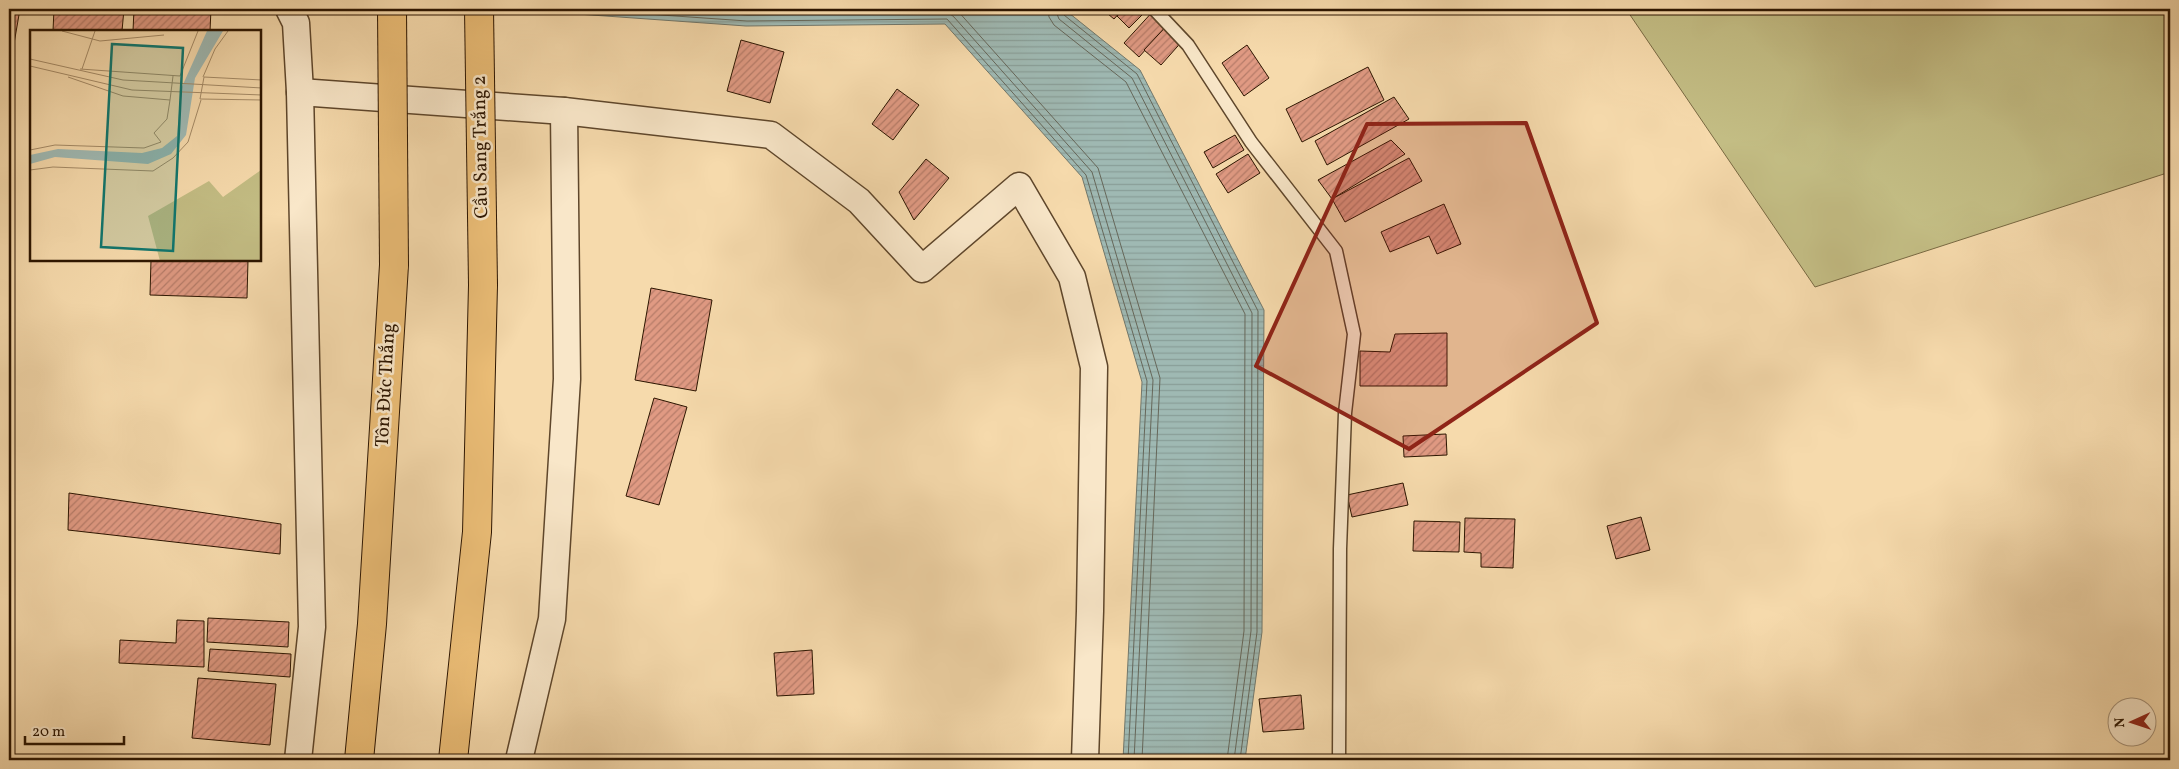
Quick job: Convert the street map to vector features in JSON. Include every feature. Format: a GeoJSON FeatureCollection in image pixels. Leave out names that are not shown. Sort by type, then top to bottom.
{"type":"FeatureCollection","features":[{"type":"Feature","properties":{"kind":"highway","name":"Tôn Đức Thắng"},"geometry":{"type":"LineString","coordinates":[[358,760],[372,624],[394,266],[392,9]]}},
{"type":"Feature","properties":{"kind":"highway","name":"Cầu Sang Trắng 2"},"geometry":{"type":"LineString","coordinates":[[453,760],[477,532],[483,285],[479,9]]}},
{"type":"Feature","properties":{"kind":"street"},"geometry":{"type":"LineString","coordinates":[[289,9],[296,23],[300,92],[312,627],[298,760]]}},
{"type":"Feature","properties":{"kind":"street"},"geometry":{"type":"LineString","coordinates":[[300,92],[564,111],[771,135],[859,201],[922,269],[1019,186],[1072,277],[1094,366],[1090,611],[1085,760]]}},
{"type":"Feature","properties":{"kind":"street"},"geometry":{"type":"LineString","coordinates":[[519,760],[552,619],[567,379],[564,111]]}},
{"type":"Feature","properties":{"kind":"lane"},"geometry":{"type":"LineString","coordinates":[[1154,9],[1188,45],[1251,142],[1336,252],[1354,334],[1345,413],[1341,530],[1339,760]]}},
{"type":"Feature","properties":{"kind":"highlighted area"},"geometry":{"type":"Polygon","coordinates":[[[1526,123],[1597,323],[1409,449],[1256,366],[1367,124],[1526,123]]]}},
{"type":"Feature","properties":{"kind":"shaded area"},"geometry":{"type":"Polygon","coordinates":[[[1626,9],[2170,9],[2170,172],[1815,287],[1626,9]]]}},
{"type":"Feature","properties":{"kind":"water"},"geometry":{"type":"Polygon","coordinates":[[[507,9],[1064,9],[1140,70],[1264,310],[1262,632],[1245,760],[1123,760],[1142,382],[1082,177],[945,24],[746,26],[507,9]]]}},
{"type":"Feature","properties":{"kind":"building"},"geometry":{"type":"Polygon","coordinates":[[[9,9],[20,9],[11,61],[9,60],[9,9]]]}},
{"type":"Feature","properties":{"kind":"building"},"geometry":{"type":"Polygon","coordinates":[[[54,9],[124,9],[122,30],[53,30],[54,9]]]}},
{"type":"Feature","properties":{"kind":"building"},"geometry":{"type":"Polygon","coordinates":[[[134,9],[211,9],[210,30],[133,30],[134,9]]]}},
{"type":"Feature","properties":{"kind":"building"},"geometry":{"type":"Polygon","coordinates":[[[1102,9],[1123,9],[1114,19],[1102,9]]]}},
{"type":"Feature","properties":{"kind":"building"},"geometry":{"type":"Polygon","coordinates":[[[1125,9],[1148,9],[1129,28],[1117,16],[1125,9]]]}},
{"type":"Feature","properties":{"kind":"building"},"geometry":{"type":"Polygon","coordinates":[[[1155,9],[1171,21],[1139,57],[1124,43],[1155,9]]]}},
{"type":"Feature","properties":{"kind":"building"},"geometry":{"type":"Polygon","coordinates":[[[1171,21],[1185,38],[1161,65],[1144,50],[1171,21]]]}},
{"type":"Feature","properties":{"kind":"building"},"geometry":{"type":"Polygon","coordinates":[[[741,40],[784,52],[770,103],[727,91],[741,40]]]}},
{"type":"Feature","properties":{"kind":"building"},"geometry":{"type":"Polygon","coordinates":[[[1247,45],[1269,78],[1244,96],[1222,63],[1247,45]]]}},
{"type":"Feature","properties":{"kind":"building"},"geometry":{"type":"Polygon","coordinates":[[[1368,67],[1384,100],[1302,142],[1286,109],[1368,67]]]}},
{"type":"Feature","properties":{"kind":"building"},"geometry":{"type":"Polygon","coordinates":[[[897,89],[919,105],[893,140],[872,124],[897,89]]]}},
{"type":"Feature","properties":{"kind":"building"},"geometry":{"type":"Polygon","coordinates":[[[1394,97],[1409,119],[1327,165],[1315,141],[1394,97]]]}},
{"type":"Feature","properties":{"kind":"building"},"geometry":{"type":"Polygon","coordinates":[[[1235,135],[1244,150],[1213,168],[1204,152],[1235,135]]]}},
{"type":"Feature","properties":{"kind":"building"},"geometry":{"type":"Polygon","coordinates":[[[1391,140],[1405,154],[1332,199],[1318,180],[1391,140]]]}},
{"type":"Feature","properties":{"kind":"building"},"geometry":{"type":"Polygon","coordinates":[[[1248,154],[1260,173],[1228,193],[1216,174],[1248,154]]]}},
{"type":"Feature","properties":{"kind":"building"},"geometry":{"type":"Polygon","coordinates":[[[1409,158],[1422,181],[1345,222],[1332,199],[1409,158]]]}},
{"type":"Feature","properties":{"kind":"building"},"geometry":{"type":"Polygon","coordinates":[[[926,159],[949,178],[914,220],[899,192],[926,159]]]}},
{"type":"Feature","properties":{"kind":"building"},"geometry":{"type":"Polygon","coordinates":[[[1444,204],[1461,244],[1437,254],[1429,236],[1390,252],[1381,232],[1444,204]]]}},
{"type":"Feature","properties":{"kind":"building"},"geometry":{"type":"Polygon","coordinates":[[[151,261],[248,261],[247,298],[150,295],[151,261]]]}},
{"type":"Feature","properties":{"kind":"building"},"geometry":{"type":"Polygon","coordinates":[[[651,288],[712,300],[696,391],[635,380],[651,288]]]}},
{"type":"Feature","properties":{"kind":"building"},"geometry":{"type":"Polygon","coordinates":[[[1447,333],[1447,386],[1360,386],[1360,351],[1390,352],[1395,334],[1447,333]]]}},
{"type":"Feature","properties":{"kind":"building"},"geometry":{"type":"Polygon","coordinates":[[[654,398],[687,407],[659,505],[626,496],[654,398]]]}},
{"type":"Feature","properties":{"kind":"building"},"geometry":{"type":"Polygon","coordinates":[[[1446,434],[1447,455],[1404,457],[1403,436],[1446,434]]]}},
{"type":"Feature","properties":{"kind":"building"},"geometry":{"type":"Polygon","coordinates":[[[1403,483],[1408,505],[1352,517],[1347,495],[1403,483]]]}},
{"type":"Feature","properties":{"kind":"building"},"geometry":{"type":"Polygon","coordinates":[[[69,493],[281,524],[280,554],[68,530],[69,493]]]}},
{"type":"Feature","properties":{"kind":"building"},"geometry":{"type":"Polygon","coordinates":[[[1641,517],[1650,550],[1616,559],[1607,526],[1641,517]]]}},
{"type":"Feature","properties":{"kind":"building"},"geometry":{"type":"Polygon","coordinates":[[[1465,518],[1515,519],[1513,568],[1481,567],[1481,553],[1464,552],[1465,518]]]}},
{"type":"Feature","properties":{"kind":"building"},"geometry":{"type":"Polygon","coordinates":[[[1414,521],[1460,522],[1459,552],[1413,551],[1414,521]]]}},
{"type":"Feature","properties":{"kind":"building"},"geometry":{"type":"Polygon","coordinates":[[[208,618],[289,622],[288,647],[207,642],[208,618]]]}},
{"type":"Feature","properties":{"kind":"building"},"geometry":{"type":"Polygon","coordinates":[[[177,620],[204,621],[204,667],[119,663],[120,640],[176,643],[177,620]]]}},
{"type":"Feature","properties":{"kind":"building"},"geometry":{"type":"Polygon","coordinates":[[[210,649],[291,654],[290,677],[208,671],[210,649]]]}},
{"type":"Feature","properties":{"kind":"building"},"geometry":{"type":"Polygon","coordinates":[[[812,650],[814,694],[777,696],[774,653],[812,650]]]}},
{"type":"Feature","properties":{"kind":"building"},"geometry":{"type":"Polygon","coordinates":[[[198,678],[276,684],[270,745],[192,738],[198,678]]]}},
{"type":"Feature","properties":{"kind":"building"},"geometry":{"type":"Polygon","coordinates":[[[1301,695],[1304,729],[1263,732],[1259,699],[1301,695]]]}}]}
